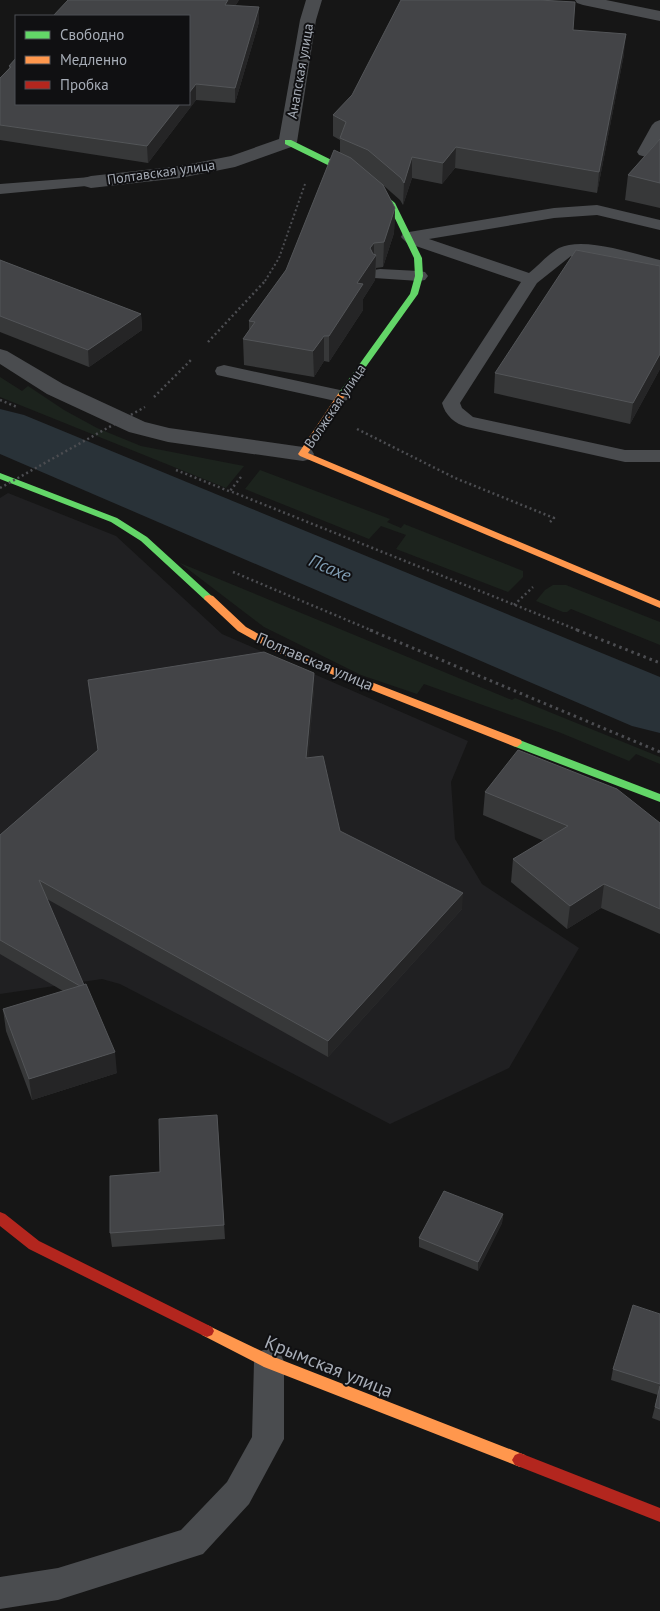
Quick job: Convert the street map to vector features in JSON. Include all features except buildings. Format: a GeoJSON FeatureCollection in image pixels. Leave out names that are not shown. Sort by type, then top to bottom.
{"type":"FeatureCollection","features":[{"type":"Feature","properties":{"kind":"street","name":"Анапская улица"},"geometry":{"type":"LineString","coordinates":[[288,142],[308,20],[314,0]]}},
{"type":"Feature","properties":{"kind":"street"},"geometry":{"type":"LineString","coordinates":[[583,0],[660,16]]}},
{"type":"Feature","properties":{"kind":"street","name":"Волжская улица"},"geometry":{"type":"LineString","coordinates":[[288,142],[359,177],[392,205],[410,237],[418,258],[419,276],[414,294],[340,396],[303,454],[660,605]]}},
{"type":"Feature","properties":{"kind":"street","name":"Полтавская улица"},"geometry":{"type":"LineString","coordinates":[[90,182],[180,172],[235,161],[288,142]]}},
{"type":"Feature","properties":{"kind":"street"},"geometry":{"type":"LineString","coordinates":[[0,355],[55,389],[137,426],[168,435],[303,454]]}},
{"type":"Feature","properties":{"kind":"street","name":"Полтавская улица"},"geometry":{"type":"LineString","coordinates":[[4,477],[114,520],[144,539],[242,629],[282,651],[660,798]]}},
{"type":"Feature","properties":{"kind":"street","name":"Крымская улица"},"geometry":{"type":"LineString","coordinates":[[0,1218],[34,1245],[269,1362],[660,1515]]}},
{"type":"Feature","properties":{"kind":"lane"},"geometry":{"type":"LineString","coordinates":[[660,125],[645,152],[660,156]]}},
{"type":"Feature","properties":{"kind":"lane"},"geometry":{"type":"LineString","coordinates":[[0,189],[90,182]]}},
{"type":"Feature","properties":{"kind":"lane"},"geometry":{"type":"LineString","coordinates":[[410,237],[554,213],[597,210],[660,225]]}},
{"type":"Feature","properties":{"kind":"lane"},"geometry":{"type":"LineString","coordinates":[[410,237],[531,280]]}},
{"type":"Feature","properties":{"kind":"lane"},"geometry":{"type":"LineString","coordinates":[[660,265],[594,250],[565,252],[531,280],[451,403],[453,410],[467,421],[625,456],[660,456]]}},
{"type":"Feature","properties":{"kind":"lane"},"geometry":{"type":"LineString","coordinates":[[380,274],[419,276]]}},
{"type":"Feature","properties":{"kind":"lane"},"geometry":{"type":"LineString","coordinates":[[224,371],[340,396]]}},
{"type":"Feature","properties":{"kind":"lane"},"geometry":{"type":"LineString","coordinates":[[0,1592],[58,1584],[191,1543],[238,1493],[268,1439],[269,1362]]}},
{"type":"Feature","properties":{"kind":"path"},"geometry":{"type":"LineString","coordinates":[[204,346],[269,278],[279,258],[316,156]]}},
{"type":"Feature","properties":{"kind":"path"},"geometry":{"type":"LineString","coordinates":[[151,400],[198,352]]}},
{"type":"Feature","properties":{"kind":"path"},"geometry":{"type":"LineString","coordinates":[[0,488],[145,407]]}},
{"type":"Feature","properties":{"kind":"path"},"geometry":{"type":"LineString","coordinates":[[265,448],[230,491],[660,663]]}},
{"type":"Feature","properties":{"kind":"path"},"geometry":{"type":"LineString","coordinates":[[4,477],[18,481]]}},
{"type":"Feature","properties":{"kind":"path"},"geometry":{"type":"LineString","coordinates":[[226,568],[660,752]]}},
{"type":"Feature","properties":{"kind":"path"},"geometry":{"type":"LineString","coordinates":[[514,606],[535,585]]}},
{"type":"Feature","properties":{"kind":"shaded area"},"geometry":{"type":"Polygon","coordinates":[[[0,377],[22,391],[28,386],[64,410],[97,428],[141,446],[244,466],[226,488],[0,397],[0,377]]]}},
{"type":"Feature","properties":{"kind":"shaded area"},"geometry":{"type":"Polygon","coordinates":[[[260,470],[390,519],[387,522],[401,528],[404,524],[523,571],[523,577],[508,592],[396,549],[406,535],[381,526],[369,539],[245,489],[260,470]]]}},
{"type":"Feature","properties":{"kind":"shaded area"},"geometry":{"type":"Polygon","coordinates":[[[8,493],[116,536],[222,634],[468,741],[451,782],[455,839],[482,884],[579,948],[509,1068],[390,1124],[120,984],[102,979],[0,994],[0,498],[8,493]]]}},
{"type":"Feature","properties":{"kind":"shaded area"},"geometry":{"type":"Polygon","coordinates":[[[180,563],[512,700],[515,698],[660,757],[660,764],[636,754],[629,761],[561,733],[424,684],[417,694],[361,675],[264,627],[180,563]]]}},
{"type":"Feature","properties":{"kind":"shaded area"},"geometry":{"type":"Polygon","coordinates":[[[553,585],[566,585],[660,622],[660,645],[571,609],[563,612],[536,601],[545,590],[553,585]]]}},
{"type":"Feature","properties":{"kind":"waterway","name":"Псахе"},"geometry":{"type":"LineString","coordinates":[[0,429],[660,707]]}},
{"type":"Feature","properties":{"kind":"traffic: fast"},"geometry":{"type":"LineString","coordinates":[[288,142],[359,177],[392,205],[418,258],[419,276],[414,294],[342,394]]}},
{"type":"Feature","properties":{"kind":"traffic: fast"},"geometry":{"type":"LineString","coordinates":[[0,476],[114,520],[144,539],[209,598]]}},
{"type":"Feature","properties":{"kind":"traffic: fast"},"geometry":{"type":"LineString","coordinates":[[517,743],[660,798]]}},
{"type":"Feature","properties":{"kind":"traffic: slow"},"geometry":{"type":"LineString","coordinates":[[342,394],[303,454],[660,605]]}},
{"type":"Feature","properties":{"kind":"traffic: slow"},"geometry":{"type":"LineString","coordinates":[[209,598],[242,629],[282,651],[517,743]]}},
{"type":"Feature","properties":{"kind":"traffic: slow"},"geometry":{"type":"LineString","coordinates":[[207,1331],[269,1362],[520,1460]]}},
{"type":"Feature","properties":{"kind":"traffic: jam"},"geometry":{"type":"LineString","coordinates":[[0,1218],[34,1245],[207,1331]]}},
{"type":"Feature","properties":{"kind":"traffic: jam"},"geometry":{"type":"LineString","coordinates":[[520,1460],[660,1515]]}}]}
